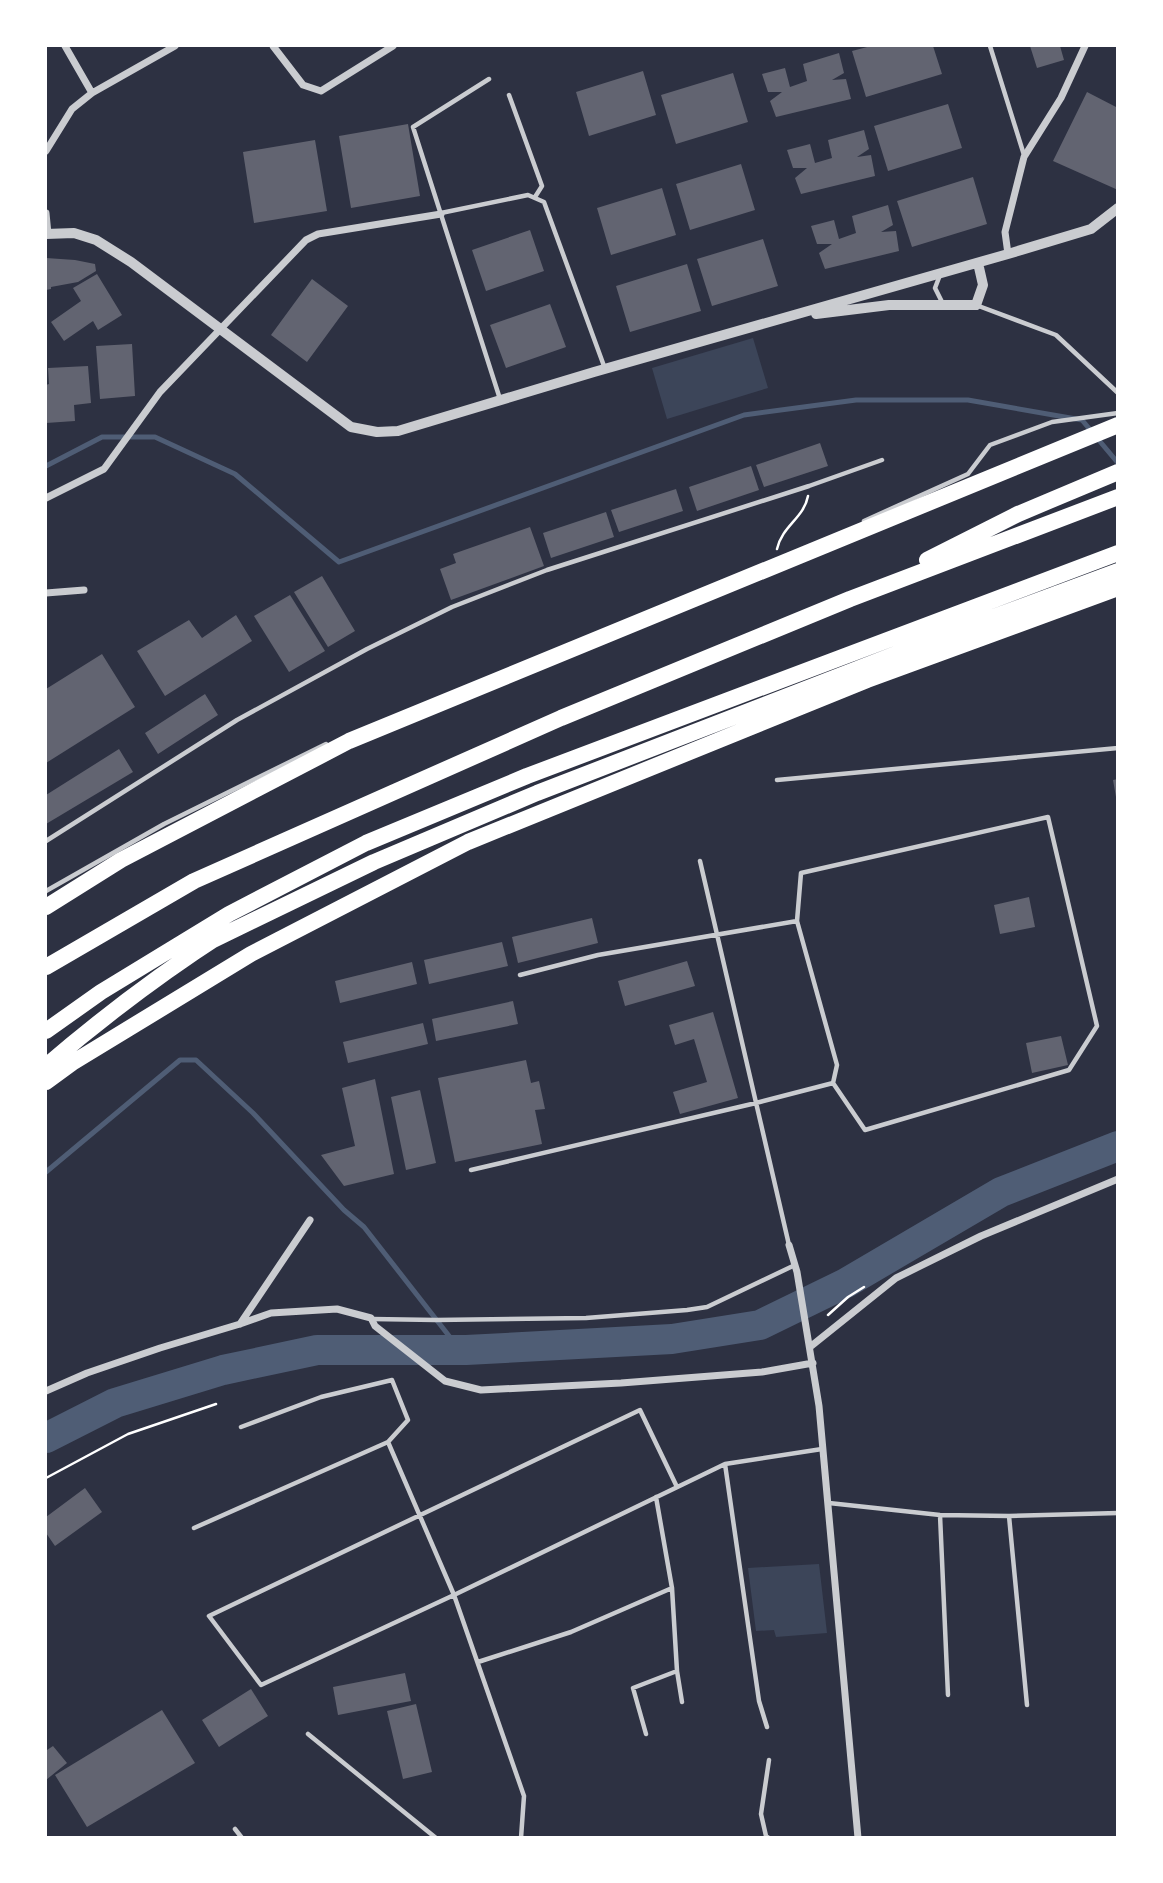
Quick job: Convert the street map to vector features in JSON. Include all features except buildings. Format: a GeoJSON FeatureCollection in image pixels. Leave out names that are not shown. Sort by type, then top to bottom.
{"type":"FeatureCollection","features":[{"type":"Feature","properties":{"kind":"highway"},"geometry":{"type":"LineString","coordinates":[[46,907],[121,860],[349,741],[1118,425]]}},
{"type":"Feature","properties":{"kind":"highway"},"geometry":{"type":"LineString","coordinates":[[850,599],[1018,514],[1114,473]]}},
{"type":"Feature","properties":{"kind":"highway"},"geometry":{"type":"LineString","coordinates":[[46,954],[194,881],[561,718],[850,599],[1118,497]]}},
{"type":"Feature","properties":{"kind":"highway"},"geometry":{"type":"LineString","coordinates":[[46,1031],[101,992],[229,914],[366,843],[527,776],[1118,553]]}},
{"type":"Feature","properties":{"kind":"highway"},"geometry":{"type":"LineString","coordinates":[[213,940],[374,862],[537,793],[920,644],[1118,571]]}},
{"type":"Feature","properties":{"kind":"highway"},"geometry":{"type":"LineString","coordinates":[[46,1083],[72,1063],[251,954],[468,842],[867,680],[1118,587]]}},
{"type":"Feature","properties":{"kind":"highway"},"geometry":{"type":"LineString","coordinates":[[46,1066],[95,1023],[143,987],[366,843]]}},
{"type":"Feature","properties":{"kind":"highway"},"geometry":{"type":"LineString","coordinates":[[46,967],[194,881]]}},
{"type":"Feature","properties":{"kind":"street"},"geometry":{"type":"LineString","coordinates":[[65,46],[92,93]]}},
{"type":"Feature","properties":{"kind":"street"},"geometry":{"type":"LineString","coordinates":[[46,150],[72,109],[92,93],[175,46]]}},
{"type":"Feature","properties":{"kind":"street"},"geometry":{"type":"LineString","coordinates":[[273,46],[303,85],[321,91],[393,46]]}},
{"type":"Feature","properties":{"kind":"street"},"geometry":{"type":"LineString","coordinates":[[1009,254],[1004,232],[1024,157],[1061,98],[1085,46]]}},
{"type":"Feature","properties":{"kind":"street"},"geometry":{"type":"LineString","coordinates":[[46,213],[47,234],[74,233],[96,240],[131,261],[351,427],[377,432],[398,431],[1009,254],[1091,229],[1118,208]]}},
{"type":"Feature","properties":{"kind":"street"},"geometry":{"type":"LineString","coordinates":[[46,498],[104,469],[160,392],[306,240],[318,234],[440,214]]}},
{"type":"Feature","properties":{"kind":"street"},"geometry":{"type":"LineString","coordinates":[[779,319],[889,305],[976,305],[982,285],[978,263]]}},
{"type":"Feature","properties":{"kind":"street"},"geometry":{"type":"LineString","coordinates":[[46,593],[84,590]]}},
{"type":"Feature","properties":{"kind":"street"},"geometry":{"type":"LineString","coordinates":[[810,1347],[896,1278],[981,1236],[1118,1179]]}},
{"type":"Feature","properties":{"kind":"street"},"geometry":{"type":"LineString","coordinates":[[240,1324],[310,1220]]}},
{"type":"Feature","properties":{"kind":"street"},"geometry":{"type":"LineString","coordinates":[[789,1245],[796,1269],[819,1406],[858,1838]]}},
{"type":"Feature","properties":{"kind":"street"},"geometry":{"type":"LineString","coordinates":[[46,1391],[136,1356],[271,1313],[337,1309],[373,1322],[445,1381],[481,1390],[762,1372],[813,1363]]}},
{"type":"Feature","properties":{"kind":"lane"},"geometry":{"type":"LineString","coordinates":[[990,46],[1024,157]]}},
{"type":"Feature","properties":{"kind":"lane"},"geometry":{"type":"LineString","coordinates":[[489,79],[412,127],[501,400]]}},
{"type":"Feature","properties":{"kind":"lane"},"geometry":{"type":"LineString","coordinates":[[509,94],[542,186],[536,197]]}},
{"type":"Feature","properties":{"kind":"lane"},"geometry":{"type":"LineString","coordinates":[[440,214],[528,195],[544,202],[605,369]]}},
{"type":"Feature","properties":{"kind":"lane"},"geometry":{"type":"LineString","coordinates":[[940,274],[935,288],[943,305]]}},
{"type":"Feature","properties":{"kind":"lane"},"geometry":{"type":"LineString","coordinates":[[976,305],[1056,335],[1118,393]]}},
{"type":"Feature","properties":{"kind":"lane"},"geometry":{"type":"LineString","coordinates":[[46,891],[164,824],[312,750],[774,563],[968,474],[990,445],[1052,422],[1118,413]]}},
{"type":"Feature","properties":{"kind":"lane"},"geometry":{"type":"LineString","coordinates":[[46,841],[237,720],[367,649],[452,607],[547,570],[882,460]]}},
{"type":"Feature","properties":{"kind":"lane"},"geometry":{"type":"LineString","coordinates":[[777,780],[1118,748]]}},
{"type":"Feature","properties":{"kind":"lane"},"geometry":{"type":"LineString","coordinates":[[1048,817],[1097,1026],[1069,1070],[865,1130],[833,1083],[837,1065],[797,922],[801,873],[1048,817]]}},
{"type":"Feature","properties":{"kind":"lane"},"geometry":{"type":"LineString","coordinates":[[700,861],[789,1245]]}},
{"type":"Feature","properties":{"kind":"lane"},"geometry":{"type":"LineString","coordinates":[[520,975],[598,955],[797,922]]}},
{"type":"Feature","properties":{"kind":"lane"},"geometry":{"type":"LineString","coordinates":[[471,1170],[833,1083]]}},
{"type":"Feature","properties":{"kind":"lane"},"geometry":{"type":"LineString","coordinates":[[373,1322],[572,1318],[687,1310],[706,1307],[796,1269]]}},
{"type":"Feature","properties":{"kind":"lane"},"geometry":{"type":"LineString","coordinates":[[194,1528],[388,1442],[408,1420],[392,1380],[321,1397],[241,1427]]}},
{"type":"Feature","properties":{"kind":"lane"},"geometry":{"type":"LineString","coordinates":[[677,1488],[640,1410],[209,1616],[261,1685],[454,1595],[677,1488],[725,1464],[822,1449]]}},
{"type":"Feature","properties":{"kind":"lane"},"geometry":{"type":"LineString","coordinates":[[388,1442],[454,1595],[524,1796],[521,1838]]}},
{"type":"Feature","properties":{"kind":"lane"},"geometry":{"type":"LineString","coordinates":[[725,1464],[759,1701],[767,1727]]}},
{"type":"Feature","properties":{"kind":"lane"},"geometry":{"type":"LineString","coordinates":[[656,1497],[672,1588],[681,1702]]}},
{"type":"Feature","properties":{"kind":"lane"},"geometry":{"type":"LineString","coordinates":[[827,1503],[940,1515],[1118,1513]]}},
{"type":"Feature","properties":{"kind":"lane"},"geometry":{"type":"LineString","coordinates":[[940,1515],[948,1695]]}},
{"type":"Feature","properties":{"kind":"lane"},"geometry":{"type":"LineString","coordinates":[[1009,1516],[1027,1705]]}},
{"type":"Feature","properties":{"kind":"lane"},"geometry":{"type":"LineString","coordinates":[[478,1662],[571,1632],[672,1588]]}},
{"type":"Feature","properties":{"kind":"lane"},"geometry":{"type":"LineString","coordinates":[[646,1734],[633,1688],[677,1671]]}},
{"type":"Feature","properties":{"kind":"lane"},"geometry":{"type":"LineString","coordinates":[[308,1734],[436,1838]]}},
{"type":"Feature","properties":{"kind":"lane"},"geometry":{"type":"LineString","coordinates":[[769,1760],[761,1814],[766,1836],[769,1838]]}},
{"type":"Feature","properties":{"kind":"lane"},"geometry":{"type":"LineString","coordinates":[[236,1829],[242,1838]]}},
{"type":"Feature","properties":{"kind":"path"},"geometry":{"type":"LineString","coordinates":[[774,563],[779,538],[806,505],[809,486]]}},
{"type":"Feature","properties":{"kind":"path"},"geometry":{"type":"LineString","coordinates":[[46,1478],[128,1434],[216,1404]]}},
{"type":"Feature","properties":{"kind":"shaded area"},"geometry":{"type":"Polygon","coordinates":[[[753,338],[768,388],[667,419],[652,368],[753,338]]]}},
{"type":"Feature","properties":{"kind":"shaded area"},"geometry":{"type":"Polygon","coordinates":[[[819,1564],[827,1633],[776,1637],[774,1630],[756,1631],[748,1568],[819,1564]]]}},
{"type":"Feature","properties":{"kind":"waterway"},"geometry":{"type":"LineString","coordinates":[[46,466],[102,437],[155,437],[235,474],[339,562],[744,415],[856,400],[968,400],[1082,420],[1118,463]]}},
{"type":"Feature","properties":{"kind":"waterway"},"geometry":{"type":"LineString","coordinates":[[46,1172],[180,1060],[196,1060],[253,1113],[344,1210],[364,1227],[460,1350]]}},
{"type":"Feature","properties":{"kind":"waterway"},"geometry":{"type":"LineString","coordinates":[[46,1438],[115,1403],[223,1370],[317,1350],[466,1350],[672,1339],[760,1325],[846,1283],[1001,1192],[1118,1146]]}}]}
